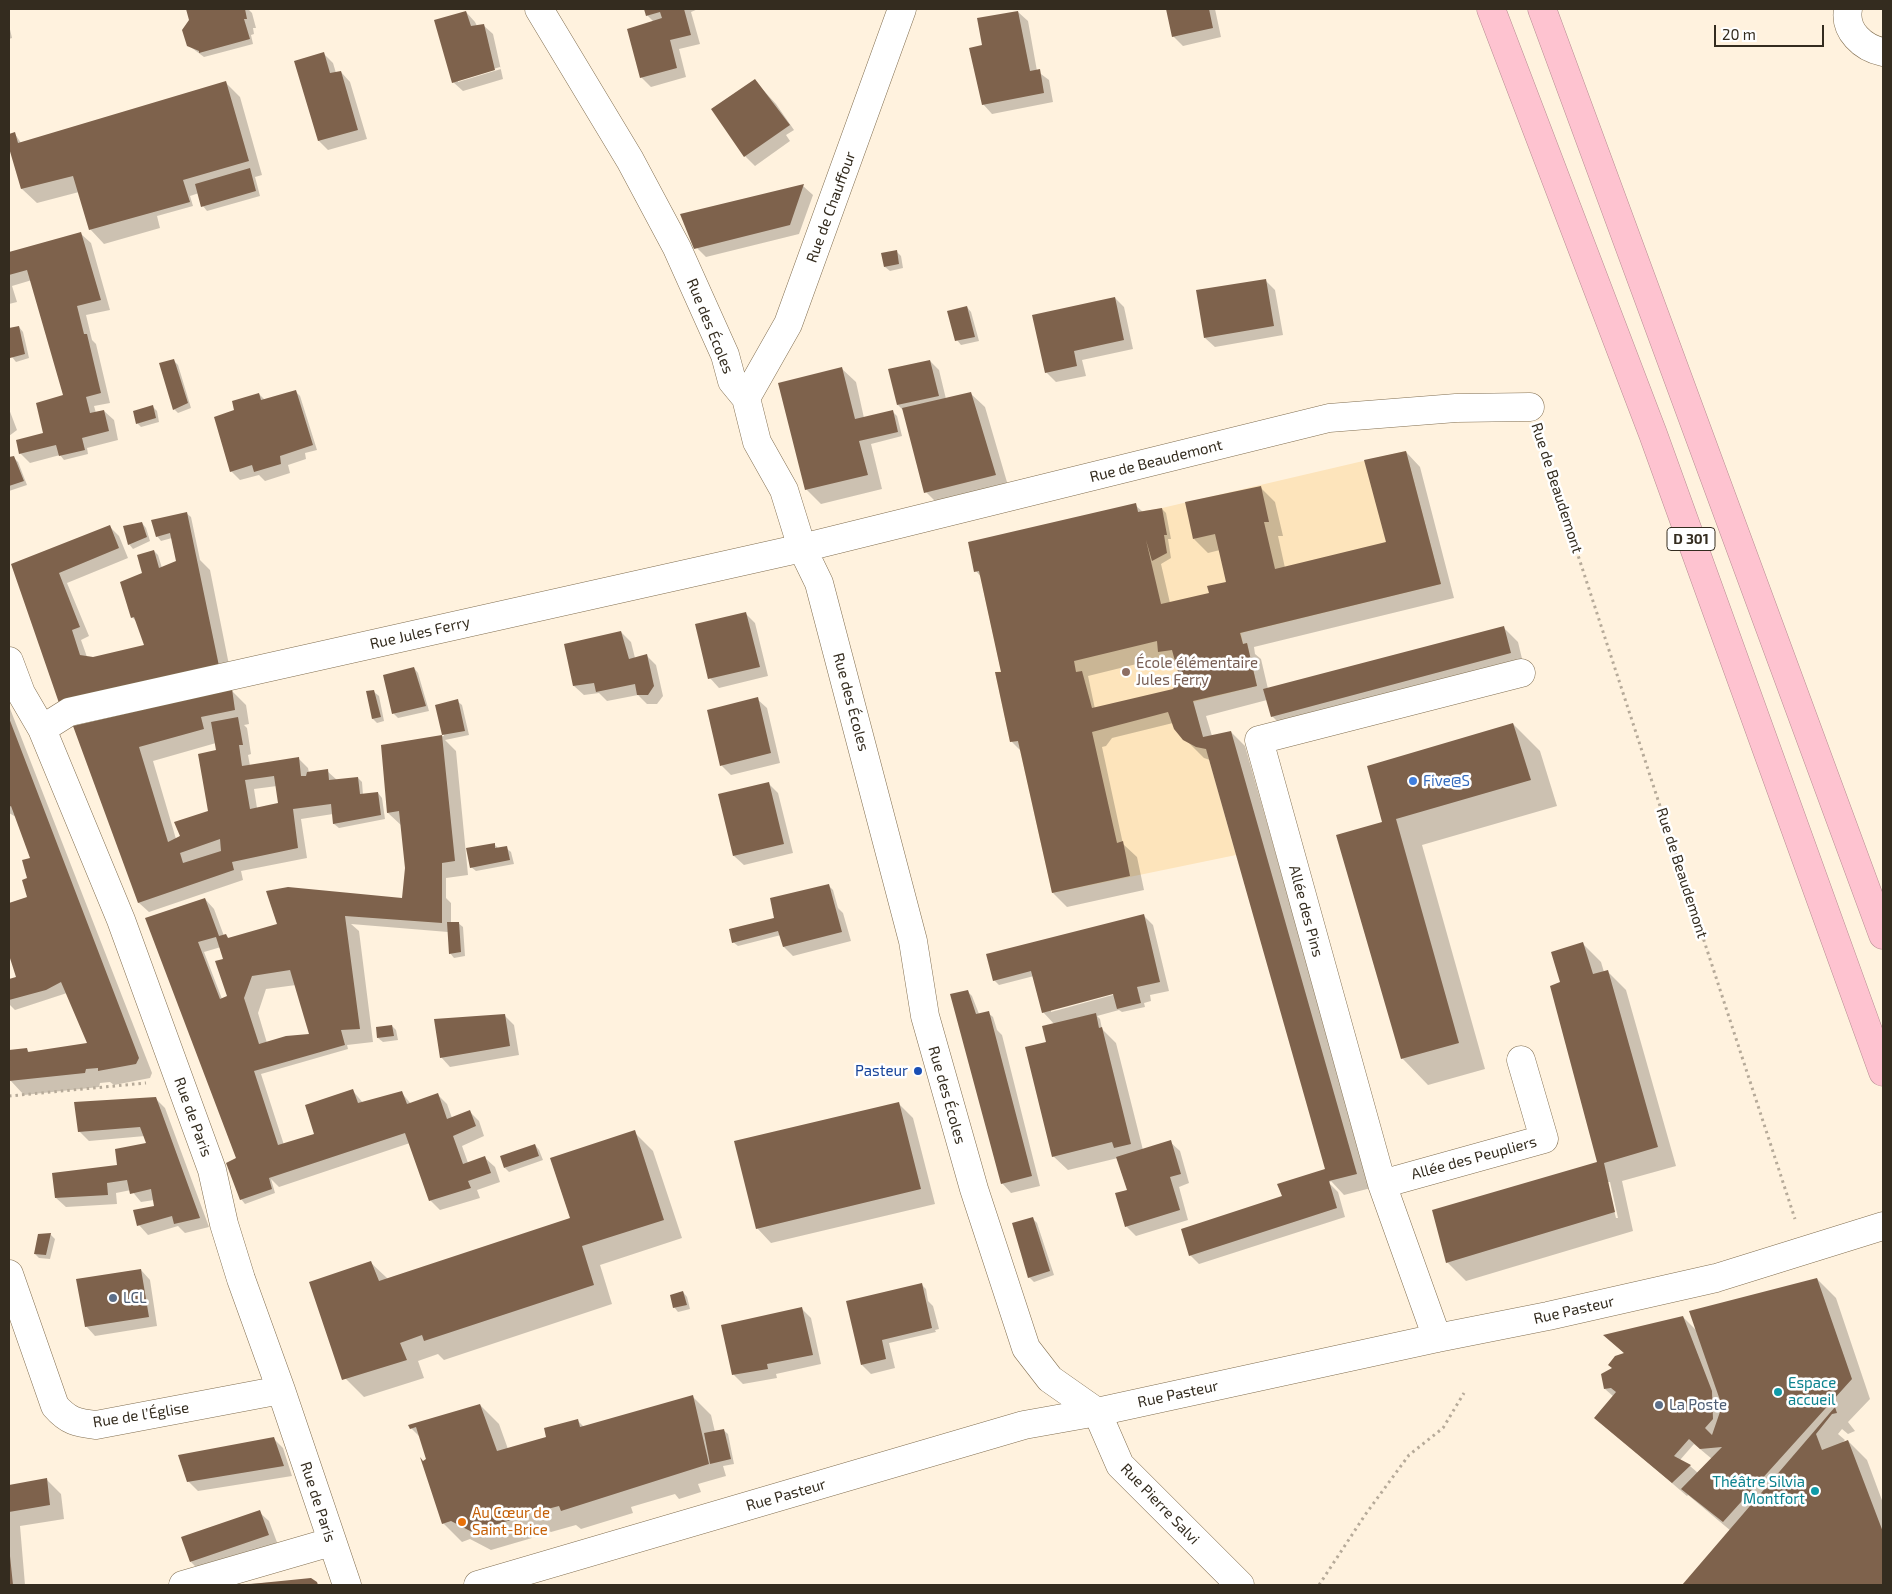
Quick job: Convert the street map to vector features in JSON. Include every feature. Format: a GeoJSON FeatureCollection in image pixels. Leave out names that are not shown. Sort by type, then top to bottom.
{"type":"FeatureCollection","features":[{"type":"Feature","properties":{"kind":"highway","name":"D 301"},"geometry":{"type":"LineString","coordinates":[[1491,9],[1653,434],[1883,1072]]}},
{"type":"Feature","properties":{"kind":"highway","name":"D 301"},"geometry":{"type":"LineString","coordinates":[[1542,9],[1883,935]]}},
{"type":"Feature","properties":{"kind":"street","name":"Rue des Écoles"},"geometry":{"type":"LineString","coordinates":[[539,9],[630,160],[677,248],[725,355],[732,381],[746,398],[757,442],[784,490],[802,548],[819,582],[913,941],[925,1016],[974,1189],[1026,1348],[1050,1379],[1097,1412]]}},
{"type":"Feature","properties":{"kind":"street","name":"Rue de Chauffour"},"geometry":{"type":"LineString","coordinates":[[746,398],[788,324],[902,9]]}},
{"type":"Feature","properties":{"kind":"street"},"geometry":{"type":"LineString","coordinates":[[1848,9],[1849,25],[1854,35],[1872,50],[1883,52]]}},
{"type":"Feature","properties":{"kind":"street","name":"Rue de Beaudemont"},"geometry":{"type":"LineString","coordinates":[[802,548],[1329,418],[1456,408],[1530,407]]}},
{"type":"Feature","properties":{"kind":"street","name":"Rue Jules Ferry"},"geometry":{"type":"LineString","coordinates":[[42,729],[69,712],[802,548]]}},
{"type":"Feature","properties":{"kind":"street","name":"Rue de Paris"},"geometry":{"type":"LineString","coordinates":[[9,661],[21,693],[42,729],[121,920],[212,1170],[224,1224],[241,1279],[282,1390],[331,1542],[347,1585]]}},
{"type":"Feature","properties":{"kind":"street","name":"Allée des Pins"},"geometry":{"type":"LineString","coordinates":[[1437,1338],[1382,1184],[1259,740],[1521,674]]}},
{"type":"Feature","properties":{"kind":"street","name":"Allée des Peupliers"},"geometry":{"type":"LineString","coordinates":[[1382,1184],[1544,1139],[1520,1060]]}},
{"type":"Feature","properties":{"kind":"street","name":"Rue Pasteur"},"geometry":{"type":"LineString","coordinates":[[478,1585],[1024,1425],[1097,1412],[1437,1338],[1548,1316],[1716,1278],[1839,1238],[1883,1226]]}},
{"type":"Feature","properties":{"kind":"street","name":"Rue de l’Église"},"geometry":{"type":"LineString","coordinates":[[9,1274],[55,1406],[65,1417],[76,1423],[96,1425],[282,1390]]}},
{"type":"Feature","properties":{"kind":"street","name":"Rue Pierre Salvi"},"geometry":{"type":"LineString","coordinates":[[1097,1412],[1120,1465],[1240,1585]]}},
{"type":"Feature","properties":{"kind":"street"},"geometry":{"type":"LineString","coordinates":[[183,1585],[331,1542]]}},
{"type":"Feature","properties":{"kind":"path","name":"Rue de Beaudemont"},"geometry":{"type":"LineString","coordinates":[[1530,407],[1805,1249]]}},
{"type":"Feature","properties":{"kind":"path"},"geometry":{"type":"LineString","coordinates":[[9,1096],[179,1080]]}},
{"type":"Feature","properties":{"kind":"path"},"geometry":{"type":"LineString","coordinates":[[1318,1585],[1365,1515],[1409,1455],[1444,1428],[1464,1393]]}},
{"type":"Feature","properties":{"kind":"shaded area","name":"École élémentaire Jules Ferry"},"geometry":{"type":"Polygon","coordinates":[[[1406,451],[1441,584],[1241,633],[1243,644],[1247,643],[1257,686],[1193,702],[1236,855],[1052,893],[1018,741],[1010,742],[995,672],[1001,671],[979,571],[1136,503],[1138,512],[1162,508],[1406,451]]]}},
{"type":"Feature","properties":{"kind":"building"},"geometry":{"type":"Polygon","coordinates":[[[186,9],[245,9],[247,19],[244,19],[250,39],[199,53],[199,51],[187,46],[182,30],[189,20],[186,9]]]}},
{"type":"Feature","properties":{"kind":"building"},"geometry":{"type":"Polygon","coordinates":[[[644,9],[684,9],[691,35],[670,40],[677,68],[640,78],[627,29],[662,18],[660,12],[646,16],[644,9]]]}},
{"type":"Feature","properties":{"kind":"building"},"geometry":{"type":"Polygon","coordinates":[[[1166,9],[1209,9],[1213,28],[1172,37],[1166,9]]]}},
{"type":"Feature","properties":{"kind":"building"},"geometry":{"type":"Polygon","coordinates":[[[466,11],[471,26],[484,24],[495,70],[452,83],[434,20],[466,11]]]}},
{"type":"Feature","properties":{"kind":"building"},"geometry":{"type":"Polygon","coordinates":[[[1018,11],[1030,71],[1040,69],[1044,93],[982,105],[969,48],[982,45],[977,18],[1018,11]]]}},
{"type":"Feature","properties":{"kind":"building"},"geometry":{"type":"Polygon","coordinates":[[[324,52],[330,73],[341,71],[358,130],[318,141],[294,61],[324,52]]]}},
{"type":"Feature","properties":{"kind":"building"},"geometry":{"type":"Polygon","coordinates":[[[755,79],[790,125],[744,157],[711,109],[755,79]]]}},
{"type":"Feature","properties":{"kind":"building"},"geometry":{"type":"Polygon","coordinates":[[[226,81],[249,161],[183,180],[190,202],[89,230],[73,176],[21,189],[9,148],[9,134],[15,132],[18,143],[226,81]]]}},
{"type":"Feature","properties":{"kind":"building"},"geometry":{"type":"Polygon","coordinates":[[[250,168],[256,191],[201,207],[195,184],[250,168]]]}},
{"type":"Feature","properties":{"kind":"building"},"geometry":{"type":"Polygon","coordinates":[[[804,184],[790,225],[694,249],[680,214],[804,184]]]}},
{"type":"Feature","properties":{"kind":"building"},"geometry":{"type":"Polygon","coordinates":[[[81,232],[101,300],[77,306],[84,334],[87,334],[101,393],[86,397],[90,413],[104,410],[109,431],[82,438],[85,450],[59,456],[56,445],[19,454],[16,440],[43,433],[36,403],[63,395],[27,270],[9,275],[9,252],[81,232]]]}},
{"type":"Feature","properties":{"kind":"building"},"geometry":{"type":"Polygon","coordinates":[[[897,250],[899,264],[884,267],[881,253],[897,250]]]}},
{"type":"Feature","properties":{"kind":"building"},"geometry":{"type":"Polygon","coordinates":[[[1266,279],[1274,326],[1204,338],[1196,290],[1266,279]]]}},
{"type":"Feature","properties":{"kind":"building"},"geometry":{"type":"Polygon","coordinates":[[[1115,297],[1124,340],[1074,351],[1077,366],[1045,373],[1032,315],[1115,297]]]}},
{"type":"Feature","properties":{"kind":"building"},"geometry":{"type":"Polygon","coordinates":[[[967,306],[975,337],[955,341],[947,311],[967,306]]]}},
{"type":"Feature","properties":{"kind":"building"},"geometry":{"type":"Polygon","coordinates":[[[19,326],[25,354],[10,358],[9,328],[19,326]]]}},
{"type":"Feature","properties":{"kind":"building"},"geometry":{"type":"Polygon","coordinates":[[[174,359],[188,403],[173,410],[159,363],[174,359]]]}},
{"type":"Feature","properties":{"kind":"building"},"geometry":{"type":"Polygon","coordinates":[[[930,360],[939,396],[897,405],[888,369],[930,360]]]}},
{"type":"Feature","properties":{"kind":"building"},"geometry":{"type":"Polygon","coordinates":[[[842,367],[855,419],[893,410],[898,432],[859,441],[868,475],[805,490],[778,383],[842,367]]]}},
{"type":"Feature","properties":{"kind":"building"},"geometry":{"type":"Polygon","coordinates":[[[296,390],[313,445],[280,456],[281,464],[254,472],[252,465],[230,472],[214,417],[234,410],[232,401],[259,393],[261,400],[296,390]]]}},
{"type":"Feature","properties":{"kind":"building"},"geometry":{"type":"Polygon","coordinates":[[[971,392],[996,475],[924,493],[902,408],[971,392]]]}},
{"type":"Feature","properties":{"kind":"building"},"geometry":{"type":"Polygon","coordinates":[[[153,405],[156,418],[136,424],[133,411],[153,405]]]}},
{"type":"Feature","properties":{"kind":"building","name":"École élémentaire Jules Ferry"},"geometry":{"type":"Polygon","coordinates":[[[1406,451],[1441,584],[1240,633],[1243,644],[1247,643],[1257,686],[1193,701],[1203,737],[1231,731],[1357,1174],[1329,1181],[1337,1208],[1189,1256],[1181,1229],[1282,1196],[1277,1184],[1325,1169],[1206,749],[1196,747],[1183,740],[1174,729],[1168,712],[1092,732],[1117,843],[1123,841],[1130,876],[1052,893],[1018,741],[1010,742],[995,672],[1001,672],[979,571],[974,572],[968,542],[1136,503],[1138,512],[1162,508],[1167,535],[1164,535],[1167,553],[1152,561],[1146,540],[1161,604],[1209,593],[1207,586],[1226,582],[1215,534],[1193,539],[1185,502],[1261,486],[1269,522],[1264,522],[1275,569],[1386,542],[1364,460],[1406,451]],[[1157,641],[1074,661],[1076,672],[1082,671],[1092,708],[1173,689],[1180,679],[1172,650],[1158,652],[1157,641]]]}},
{"type":"Feature","properties":{"kind":"building"},"geometry":{"type":"Polygon","coordinates":[[[14,456],[24,481],[9,486],[9,457],[14,456]]]}},
{"type":"Feature","properties":{"kind":"building"},"geometry":{"type":"Polygon","coordinates":[[[187,512],[219,666],[59,703],[11,564],[110,525],[119,548],[59,573],[80,627],[72,630],[80,655],[93,657],[144,645],[134,617],[131,618],[120,582],[142,573],[137,555],[154,550],[159,568],[176,561],[170,533],[156,537],[151,520],[187,512]]]}},
{"type":"Feature","properties":{"kind":"building"},"geometry":{"type":"Polygon","coordinates":[[[142,522],[147,537],[128,545],[123,526],[142,522]]]}},
{"type":"Feature","properties":{"kind":"building"},"geometry":{"type":"Polygon","coordinates":[[[746,612],[760,667],[708,679],[695,624],[746,612]]]}},
{"type":"Feature","properties":{"kind":"building"},"geometry":{"type":"Polygon","coordinates":[[[1504,626],[1511,653],[1271,717],[1263,689],[1504,626]]]}},
{"type":"Feature","properties":{"kind":"building"},"geometry":{"type":"Polygon","coordinates":[[[621,631],[629,659],[647,654],[654,686],[648,695],[637,695],[635,684],[596,692],[594,683],[573,686],[564,644],[621,631]]]}},
{"type":"Feature","properties":{"kind":"building"},"geometry":{"type":"Polygon","coordinates":[[[414,667],[426,706],[392,714],[383,675],[414,667]]]}},
{"type":"Feature","properties":{"kind":"building"},"geometry":{"type":"Polygon","coordinates":[[[232,689],[235,710],[201,717],[204,729],[139,747],[168,842],[180,836],[174,822],[208,811],[198,754],[216,750],[211,722],[238,717],[243,745],[239,745],[242,766],[299,757],[301,776],[306,776],[307,772],[328,769],[329,780],[358,777],[360,794],[378,792],[381,815],[333,824],[331,804],[293,809],[298,848],[232,862],[234,870],[138,903],[73,726],[232,689]],[[274,776],[245,780],[250,809],[278,803],[274,776]],[[220,839],[180,853],[183,863],[221,851],[220,839]]]}},
{"type":"Feature","properties":{"kind":"building"},"geometry":{"type":"Polygon","coordinates":[[[374,690],[381,717],[372,719],[366,691],[374,690]]]}},
{"type":"Feature","properties":{"kind":"building"},"geometry":{"type":"Polygon","coordinates":[[[758,697],[771,753],[720,766],[707,710],[758,697]]]}},
{"type":"Feature","properties":{"kind":"building"},"geometry":{"type":"Polygon","coordinates":[[[458,699],[465,731],[442,735],[435,705],[458,699]]]}},
{"type":"Feature","properties":{"kind":"building"},"geometry":{"type":"Polygon","coordinates":[[[9,718],[139,1058],[136,1064],[98,1071],[98,1068],[86,1069],[85,1073],[9,1081],[9,1050],[27,1048],[28,1052],[87,1043],[61,982],[46,990],[9,1000],[9,979],[16,977],[9,955],[9,903],[27,897],[22,880],[27,878],[22,860],[30,858],[11,806],[9,807],[9,718]]]}},
{"type":"Feature","properties":{"kind":"building"},"geometry":{"type":"Polygon","coordinates":[[[1513,723],[1531,780],[1396,819],[1459,1043],[1401,1059],[1336,835],[1382,822],[1367,766],[1513,723]]]}},
{"type":"Feature","properties":{"kind":"building"},"geometry":{"type":"Polygon","coordinates":[[[442,735],[455,861],[442,863],[442,923],[345,916],[360,1029],[341,1030],[345,1045],[254,1071],[278,1145],[314,1134],[305,1105],[353,1089],[358,1103],[402,1091],[407,1104],[438,1093],[447,1119],[470,1110],[476,1126],[453,1136],[463,1164],[485,1156],[491,1173],[468,1181],[471,1188],[429,1201],[405,1133],[269,1178],[272,1189],[240,1200],[226,1163],[236,1158],[145,918],[205,898],[219,936],[226,934],[228,938],[277,924],[266,891],[288,887],[402,898],[405,868],[399,811],[387,813],[381,745],[442,735]],[[216,937],[198,942],[220,999],[227,996],[215,961],[223,959],[216,937]],[[290,970],[252,976],[244,998],[259,1044],[286,1036],[309,1034],[290,970]]]}},
{"type":"Feature","properties":{"kind":"building"},"geometry":{"type":"Polygon","coordinates":[[[769,782],[784,844],[733,856],[718,794],[769,782]]]}},
{"type":"Feature","properties":{"kind":"building"},"geometry":{"type":"Polygon","coordinates":[[[495,843],[495,848],[507,846],[510,860],[470,868],[466,848],[495,843]]]}},
{"type":"Feature","properties":{"kind":"building"},"geometry":{"type":"Polygon","coordinates":[[[829,884],[842,932],[783,947],[778,931],[732,943],[729,929],[774,918],[770,898],[829,884]]]}},
{"type":"Feature","properties":{"kind":"building"},"geometry":{"type":"Polygon","coordinates":[[[1144,914],[1160,982],[1137,987],[1141,1003],[1117,1009],[1113,994],[1042,1013],[1031,971],[993,981],[986,954],[1144,914]]]}},
{"type":"Feature","properties":{"kind":"building"},"geometry":{"type":"Polygon","coordinates":[[[447,922],[459,922],[461,952],[449,954],[447,922]]]}},
{"type":"Feature","properties":{"kind":"building"},"geometry":{"type":"Polygon","coordinates":[[[1583,942],[1593,974],[1608,970],[1658,1147],[1604,1163],[1615,1212],[1446,1263],[1432,1210],[1597,1162],[1550,986],[1560,982],[1551,952],[1583,942]]]}},
{"type":"Feature","properties":{"kind":"building"},"geometry":{"type":"Polygon","coordinates":[[[968,990],[976,1014],[989,1011],[1032,1176],[1001,1184],[950,994],[968,990]]]}},
{"type":"Feature","properties":{"kind":"building"},"geometry":{"type":"Polygon","coordinates":[[[1096,1013],[1099,1028],[1102,1027],[1131,1144],[1114,1148],[1112,1142],[1052,1157],[1025,1047],[1046,1042],[1042,1026],[1096,1013]]]}},
{"type":"Feature","properties":{"kind":"building"},"geometry":{"type":"Polygon","coordinates":[[[505,1014],[510,1046],[440,1058],[434,1019],[505,1014]]]}},
{"type":"Feature","properties":{"kind":"building"},"geometry":{"type":"Polygon","coordinates":[[[392,1025],[394,1036],[377,1038],[376,1027],[392,1025]]]}},
{"type":"Feature","properties":{"kind":"building"},"geometry":{"type":"Polygon","coordinates":[[[156,1097],[200,1218],[174,1224],[172,1216],[137,1226],[133,1210],[154,1206],[151,1189],[130,1194],[127,1180],[107,1183],[108,1195],[55,1198],[52,1173],[117,1165],[115,1149],[146,1143],[140,1127],[78,1132],[74,1102],[156,1097]]]}},
{"type":"Feature","properties":{"kind":"building"},"geometry":{"type":"Polygon","coordinates":[[[899,1102],[921,1189],[756,1229],[734,1141],[899,1102]]]}},
{"type":"Feature","properties":{"kind":"building"},"geometry":{"type":"Polygon","coordinates":[[[635,1130],[664,1220],[582,1246],[594,1285],[424,1341],[422,1335],[400,1343],[407,1360],[342,1380],[309,1282],[371,1261],[379,1281],[570,1218],[550,1158],[635,1130]]]}},
{"type":"Feature","properties":{"kind":"building"},"geometry":{"type":"Polygon","coordinates":[[[1171,1140],[1181,1174],[1170,1177],[1180,1210],[1125,1227],[1115,1193],[1127,1190],[1116,1157],[1171,1140]]]}},
{"type":"Feature","properties":{"kind":"building"},"geometry":{"type":"Polygon","coordinates":[[[535,1144],[539,1156],[504,1168],[500,1156],[535,1144]]]}},
{"type":"Feature","properties":{"kind":"building"},"geometry":{"type":"Polygon","coordinates":[[[1033,1217],[1050,1271],[1028,1278],[1012,1223],[1033,1217]]]}},
{"type":"Feature","properties":{"kind":"building"},"geometry":{"type":"Polygon","coordinates":[[[51,1233],[46,1255],[34,1254],[38,1234],[51,1233]]]}},
{"type":"Feature","properties":{"kind":"building","name":"LCL"},"geometry":{"type":"Polygon","coordinates":[[[141,1269],[149,1317],[85,1327],[76,1279],[141,1269]]]}},
{"type":"Feature","properties":{"kind":"building","name":"Espace accueil"},"geometry":{"type":"Polygon","coordinates":[[[1817,1278],[1852,1379],[1723,1522],[1681,1489],[1722,1447],[1700,1449],[1689,1439],[1674,1456],[1691,1465],[1672,1483],[1594,1418],[1616,1392],[1611,1388],[1604,1389],[1601,1374],[1612,1368],[1608,1365],[1615,1356],[1624,1353],[1603,1335],[1683,1316],[1712,1391],[1713,1419],[1705,1428],[1712,1435],[1722,1406],[1689,1311],[1817,1278]]]}},
{"type":"Feature","properties":{"kind":"building"},"geometry":{"type":"Polygon","coordinates":[[[922,1283],[932,1328],[882,1340],[886,1359],[861,1365],[846,1301],[922,1283]]]}},
{"type":"Feature","properties":{"kind":"building"},"geometry":{"type":"Polygon","coordinates":[[[683,1291],[687,1305],[673,1308],[670,1295],[683,1291]]]}},
{"type":"Feature","properties":{"kind":"building"},"geometry":{"type":"Polygon","coordinates":[[[802,1307],[813,1355],[767,1364],[768,1369],[732,1375],[721,1325],[802,1307]]]}},
{"type":"Feature","properties":{"kind":"building"},"geometry":{"type":"Polygon","coordinates":[[[693,1395],[709,1464],[561,1511],[559,1506],[532,1513],[525,1510],[512,1514],[514,1519],[472,1532],[451,1521],[442,1524],[420,1457],[423,1461],[426,1459],[416,1427],[410,1429],[408,1425],[480,1404],[497,1451],[546,1437],[544,1428],[578,1419],[580,1427],[693,1395]]]}},
{"type":"Feature","properties":{"kind":"building","name":"Théâtre Silvia Montfort"},"geometry":{"type":"Polygon","coordinates":[[[1835,1407],[1837,1413],[1832,1414],[1816,1434],[1822,1450],[1848,1440],[1883,1532],[1883,1585],[1682,1585],[1835,1407]]]}},
{"type":"Feature","properties":{"kind":"building"},"geometry":{"type":"Polygon","coordinates":[[[724,1429],[731,1459],[710,1464],[704,1433],[724,1429]]]}},
{"type":"Feature","properties":{"kind":"building"},"geometry":{"type":"Polygon","coordinates":[[[274,1437],[284,1466],[187,1482],[178,1455],[274,1437]]]}},
{"type":"Feature","properties":{"kind":"building"},"geometry":{"type":"Polygon","coordinates":[[[47,1478],[50,1505],[9,1512],[9,1485],[47,1478]]]}},
{"type":"Feature","properties":{"kind":"building"},"geometry":{"type":"Polygon","coordinates":[[[260,1510],[269,1535],[190,1562],[181,1537],[260,1510]]]}},
{"type":"Feature","properties":{"kind":"building"},"geometry":{"type":"Polygon","coordinates":[[[10,1556],[13,1585],[9,1585],[10,1556]]]}},
{"type":"Feature","properties":{"kind":"building"},"geometry":{"type":"Polygon","coordinates":[[[311,1578],[318,1585],[241,1585],[311,1578]]]}},
{"type":"Feature","properties":{"kind":"place","name":"École élémentaire Jules Ferry"},"geometry":{"type":"Point","coordinates":[1126,672]}},
{"type":"Feature","properties":{"kind":"place","name":"Five@S"},"geometry":{"type":"Point","coordinates":[1413,781]}},
{"type":"Feature","properties":{"kind":"place","name":"Pasteur"},"geometry":{"type":"Point","coordinates":[918,1071]}},
{"type":"Feature","properties":{"kind":"place","name":"LCL"},"geometry":{"type":"Point","coordinates":[113,1298]}},
{"type":"Feature","properties":{"kind":"place","name":"Espace accueil"},"geometry":{"type":"Point","coordinates":[1778,1392]}},
{"type":"Feature","properties":{"kind":"place","name":"La Poste"},"geometry":{"type":"Point","coordinates":[1659,1405]}},
{"type":"Feature","properties":{"kind":"place","name":"Théâtre Silvia Montfort"},"geometry":{"type":"Point","coordinates":[1815,1491]}},
{"type":"Feature","properties":{"kind":"place","name":"Au Cœur de Saint-Brice"},"geometry":{"type":"Point","coordinates":[462,1522]}}]}
